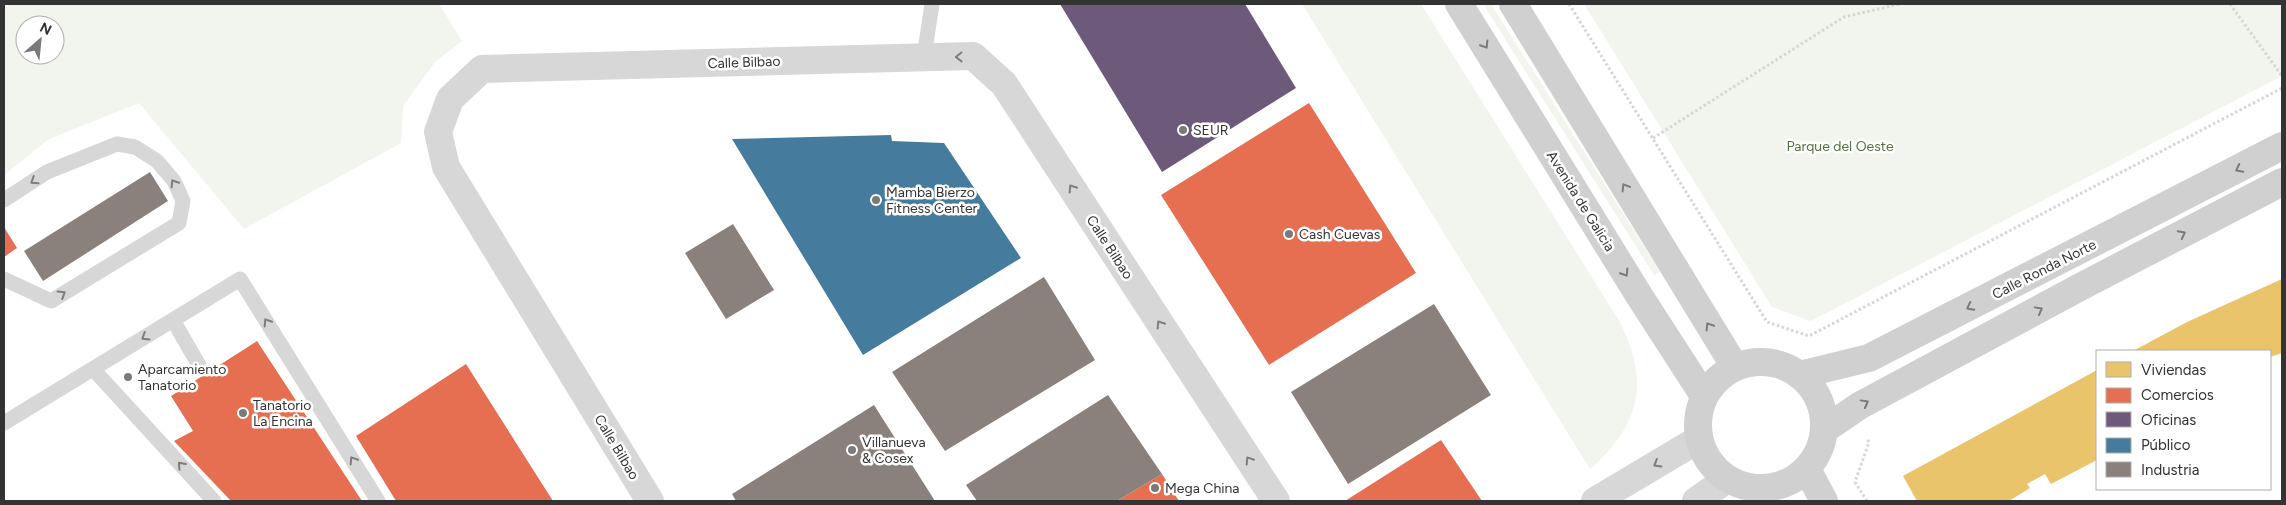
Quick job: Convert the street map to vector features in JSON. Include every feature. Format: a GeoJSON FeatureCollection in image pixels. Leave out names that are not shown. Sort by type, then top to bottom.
{"type":"FeatureCollection","features":[{"type":"Feature","properties":{"kind":"main road","name":"Avenida de Galicia"},"geometry":{"type":"LineString","coordinates":[[1459,4],[1640,297],[1704,396]]}},
{"type":"Feature","properties":{"kind":"main road"},"geometry":{"type":"LineString","coordinates":[[1512,4],[1735,367]]}},
{"type":"Feature","properties":{"kind":"main road","name":"Calle Ronda Norte"},"geometry":{"type":"LineString","coordinates":[[1799,374],[1869,358],[2282,146]]}},
{"type":"Feature","properties":{"kind":"main road"},"geometry":{"type":"LineString","coordinates":[[1824,430],[1859,406],[2084,285],[2282,182]]}},
{"type":"Feature","properties":{"kind":"main road"},"geometry":{"type":"LineString","coordinates":[[1768,362],[1784,366],[1799,374],[1813,390],[1822,409],[1824,430],[1819,451],[1807,469],[1783,484],[1769,488],[1760,494],[1727,479],[1714,468],[1705,455],[1699,439],[1699,410],[1704,396],[1723,374],[1735,367],[1751,363],[1768,362]]}},
{"type":"Feature","properties":{"kind":"main road"},"geometry":{"type":"LineString","coordinates":[[1807,469],[1824,501]]}},
{"type":"Feature","properties":{"kind":"street","name":"Calle Bilbao"},"geometry":{"type":"LineString","coordinates":[[650,501],[446,167],[438,132],[450,99],[482,69],[973,56],[1004,84],[1276,501]]}},
{"type":"Feature","properties":{"kind":"street"},"geometry":{"type":"LineString","coordinates":[[1595,501],[1699,439]]}},
{"type":"Feature","properties":{"kind":"street"},"geometry":{"type":"LineString","coordinates":[[1696,501],[1727,479]]}},
{"type":"Feature","properties":{"kind":"lane"},"geometry":{"type":"LineString","coordinates":[[924,57],[932,4]]}},
{"type":"Feature","properties":{"kind":"lane"},"geometry":{"type":"LineString","coordinates":[[4,200],[47,172],[117,144],[135,148],[157,161],[174,181],[183,201],[179,223],[51,302],[4,279]]}},
{"type":"Feature","properties":{"kind":"lane"},"geometry":{"type":"LineString","coordinates":[[4,423],[240,279],[378,501]]}},
{"type":"Feature","properties":{"kind":"lane"},"geometry":{"type":"LineString","coordinates":[[173,320],[200,367]]}},
{"type":"Feature","properties":{"kind":"lane"},"geometry":{"type":"LineString","coordinates":[[93,369],[214,501]]}},
{"type":"Feature","properties":{"kind":"path"},"geometry":{"type":"LineString","coordinates":[[1569,4],[1768,322],[1809,336],[2282,88]]}},
{"type":"Feature","properties":{"kind":"path"},"geometry":{"type":"LineString","coordinates":[[1653,138],[1844,17],[1900,4]]}},
{"type":"Feature","properties":{"kind":"path"},"geometry":{"type":"LineString","coordinates":[[2230,4],[2282,76]]}},
{"type":"Feature","properties":{"kind":"green space"},"geometry":{"type":"Polygon","coordinates":[[[4,4],[439,4],[462,41],[435,62],[403,106],[401,143],[244,229],[139,103],[49,139],[4,175],[4,4]]]}},
{"type":"Feature","properties":{"kind":"green space"},"geometry":{"type":"Polygon","coordinates":[[[1302,4],[1421,4],[1618,319],[1628,341],[1634,361],[1637,381],[1635,400],[1630,418],[1621,435],[1590,469],[1302,4]]]}},
{"type":"Feature","properties":{"kind":"green space"},"geometry":{"type":"Polygon","coordinates":[[[1483,4],[1491,4],[1660,272],[1654,275],[1483,4]]]}},
{"type":"Feature","properties":{"kind":"green space","name":"Parque del Oeste"},"geometry":{"type":"Polygon","coordinates":[[[1584,4],[2282,4],[2282,76],[1811,321],[1772,307],[1584,4]]]}},
{"type":"Feature","properties":{"kind":"building: Viviendas"},"geometry":{"type":"Polygon","coordinates":[[[2282,279],[2282,353],[2271,357],[2271,350],[2135,350],[2187,322],[2282,279]]]}},
{"type":"Feature","properties":{"kind":"building: Viviendas"},"geometry":{"type":"Polygon","coordinates":[[[2096,371],[2096,461],[2051,484],[2045,474],[2027,484],[2030,488],[2009,501],[1917,501],[1903,476],[2096,371]]]}},
{"type":"Feature","properties":{"kind":"building: Comercios","name":"Cash Cuevas"},"geometry":{"type":"Polygon","coordinates":[[[1309,103],[1416,273],[1269,365],[1161,195],[1309,103]]]}},
{"type":"Feature","properties":{"kind":"building: Comercios"},"geometry":{"type":"Polygon","coordinates":[[[4,227],[17,248],[4,257],[4,227]]]}},
{"type":"Feature","properties":{"kind":"building: Comercios","name":"Tanatorio La Encina"},"geometry":{"type":"Polygon","coordinates":[[[257,341],[362,501],[231,501],[174,441],[193,431],[171,396],[257,341]]]}},
{"type":"Feature","properties":{"kind":"building: Comercios"},"geometry":{"type":"Polygon","coordinates":[[[466,364],[553,501],[396,501],[356,436],[466,364]]]}},
{"type":"Feature","properties":{"kind":"building: Comercios"},"geometry":{"type":"Polygon","coordinates":[[[1441,440],[1482,501],[1345,501],[1441,440]]]}},
{"type":"Feature","properties":{"kind":"building: Comercios","name":"Mega China"},"geometry":{"type":"Polygon","coordinates":[[[1162,474],[1179,501],[1117,501],[1162,474]]]}},
{"type":"Feature","properties":{"kind":"building: Oficinas","name":"SEUR"},"geometry":{"type":"Polygon","coordinates":[[[1060,4],[1245,4],[1296,88],[1162,172],[1060,4]]]}},
{"type":"Feature","properties":{"kind":"building: Público","name":"Mamba Bierzo Fitness Center"},"geometry":{"type":"Polygon","coordinates":[[[891,135],[892,141],[944,143],[1021,258],[863,355],[732,139],[891,135]]]}},
{"type":"Feature","properties":{"kind":"building: Industria"},"geometry":{"type":"Polygon","coordinates":[[[150,172],[168,201],[43,281],[24,251],[150,172]]]}},
{"type":"Feature","properties":{"kind":"building: Industria"},"geometry":{"type":"Polygon","coordinates":[[[733,224],[774,290],[726,319],[685,253],[733,224]]]}},
{"type":"Feature","properties":{"kind":"building: Industria"},"geometry":{"type":"Polygon","coordinates":[[[1044,277],[1095,360],[945,451],[892,372],[1044,277]]]}},
{"type":"Feature","properties":{"kind":"building: Industria"},"geometry":{"type":"Polygon","coordinates":[[[1434,304],[1491,395],[1348,484],[1291,392],[1434,304]]]}},
{"type":"Feature","properties":{"kind":"building: Industria"},"geometry":{"type":"Polygon","coordinates":[[[1108,395],[1162,474],[1117,501],[977,501],[966,485],[1108,395]]]}},
{"type":"Feature","properties":{"kind":"building: Industria","name":"Villanueva & Cosex"},"geometry":{"type":"Polygon","coordinates":[[[874,405],[935,501],[736,501],[732,494],[874,405]]]}},
{"type":"Feature","properties":{"kind":"place","name":"SEUR"},"geometry":{"type":"Point","coordinates":[1183,130]}},
{"type":"Feature","properties":{"kind":"place","name":"Mamba Bierzo Fitness Center"},"geometry":{"type":"Point","coordinates":[876,200]}},
{"type":"Feature","properties":{"kind":"place","name":"Cash Cuevas"},"geometry":{"type":"Point","coordinates":[1289,234]}},
{"type":"Feature","properties":{"kind":"place","name":"Aparcamiento Tanatorio"},"geometry":{"type":"Point","coordinates":[128,377]}},
{"type":"Feature","properties":{"kind":"place","name":"Tanatorio La Encina"},"geometry":{"type":"Point","coordinates":[243,413]}},
{"type":"Feature","properties":{"kind":"place","name":"Villanueva & Cosex"},"geometry":{"type":"Point","coordinates":[852,450]}},
{"type":"Feature","properties":{"kind":"place","name":"Mega China"},"geometry":{"type":"Point","coordinates":[1155,488]}}]}
